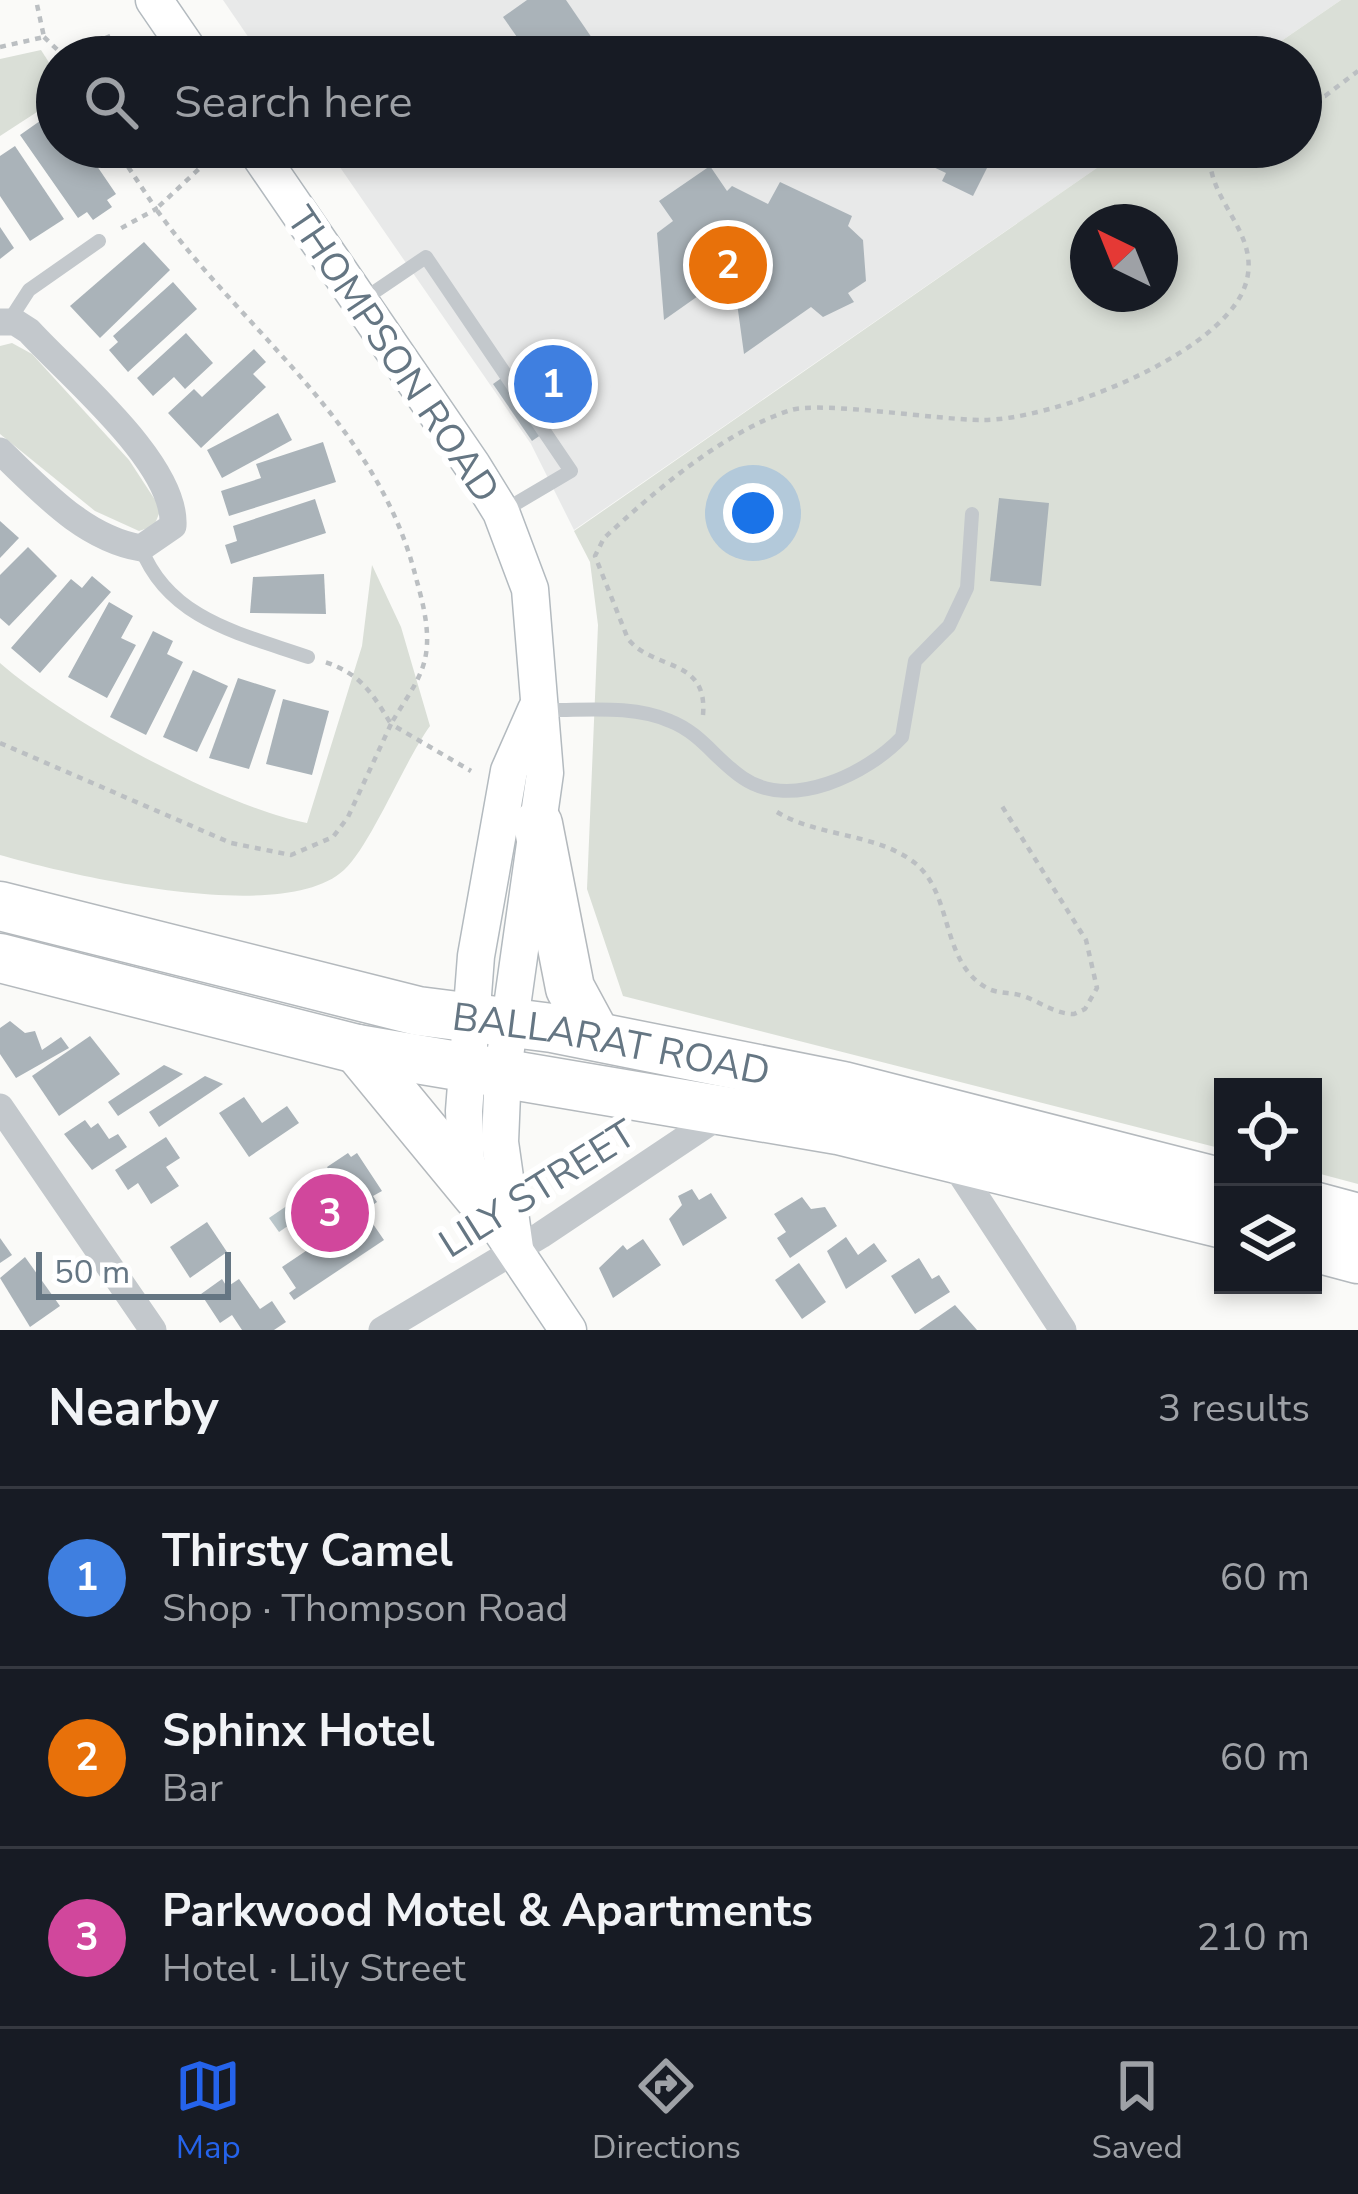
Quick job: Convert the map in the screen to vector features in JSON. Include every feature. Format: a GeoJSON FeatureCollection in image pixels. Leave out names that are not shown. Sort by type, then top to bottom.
{"type":"FeatureCollection","features":[{"type":"Feature","properties":{"kind":"highway"},"geometry":{"type":"LineString","coordinates":[[538,824],[570,988],[596,1036]]}},
{"type":"Feature","properties":{"kind":"highway","name":"BALLARAT ROAD"},"geometry":{"type":"LineString","coordinates":[[0,906],[418,1011],[596,1036],[843,1086],[1214,1181]]}},
{"type":"Feature","properties":{"kind":"highway","name":"BALLARAT ROAD"},"geometry":{"type":"LineString","coordinates":[[0,958],[357,1049],[731,1108],[1214,1222]]}},
{"type":"Feature","properties":{"kind":"highway"},"geometry":{"type":"LineString","coordinates":[[357,1049],[478,1196]]}},
{"type":"Feature","properties":{"kind":"highway"},"geometry":{"type":"LineString","coordinates":[[1322,1208],[1358,1218]]}},
{"type":"Feature","properties":{"kind":"highway"},"geometry":{"type":"LineString","coordinates":[[1322,1249],[1358,1259]]}},
{"type":"Feature","properties":{"kind":"main road"},"geometry":{"type":"LineString","coordinates":[[154,0],[179,36]]}},
{"type":"Feature","properties":{"kind":"main road","name":"THOMPSON ROAD"},"geometry":{"type":"LineString","coordinates":[[268,168],[501,512],[530,589],[536,710],[545,773],[538,824],[489,1020]]}},
{"type":"Feature","properties":{"kind":"main road","name":"THOMPSON ROAD"},"geometry":{"type":"LineString","coordinates":[[489,1020],[509,771],[536,710]]}},
{"type":"Feature","properties":{"kind":"main road"},"geometry":{"type":"LineString","coordinates":[[489,1020],[486,1068],[466,1160],[478,1196],[568,1330]]}},
{"type":"Feature","properties":{"kind":"main road"},"geometry":{"type":"LineString","coordinates":[[486,1068],[515,1248]]}},
{"type":"Feature","properties":{"kind":"street"},"geometry":{"type":"LineString","coordinates":[[0,452],[81,524],[120,544],[141,548],[173,526],[167,486],[28,331],[4,322]]}},
{"type":"Feature","properties":{"kind":"street"},"geometry":{"type":"LineString","coordinates":[[0,1107],[153,1330]]}},
{"type":"Feature","properties":{"kind":"street","name":"LILY STREET"},"geometry":{"type":"LineString","coordinates":[[382,1330],[731,1108]]}},
{"type":"Feature","properties":{"kind":"street"},"geometry":{"type":"LineString","coordinates":[[951,1159],[1063,1330]]}},
{"type":"Feature","properties":{"kind":"lane"},"geometry":{"type":"LineString","coordinates":[[4,322],[29,290],[100,241]]}},
{"type":"Feature","properties":{"kind":"lane"},"geometry":{"type":"LineString","coordinates":[[360,302],[426,257],[571,471],[501,512]]}},
{"type":"Feature","properties":{"kind":"lane"},"geometry":{"type":"LineString","coordinates":[[536,710],[641,712],[701,739],[740,777],[760,788],[815,788],[855,770],[902,736],[915,661],[950,626],[967,588],[972,514]]}},
{"type":"Feature","properties":{"kind":"lane"},"geometry":{"type":"LineString","coordinates":[[141,548],[148,566],[209,625],[308,657]]}},
{"type":"Feature","properties":{"kind":"path"},"geometry":{"type":"LineString","coordinates":[[36,0],[44,36]]}},
{"type":"Feature","properties":{"kind":"path"},"geometry":{"type":"LineString","coordinates":[[110,36],[115,34]]}},
{"type":"Feature","properties":{"kind":"path"},"geometry":{"type":"LineString","coordinates":[[0,46],[36,39]]}},
{"type":"Feature","properties":{"kind":"path"},"geometry":{"type":"LineString","coordinates":[[1322,96],[1358,71]]}},
{"type":"Feature","properties":{"kind":"path"},"geometry":{"type":"LineString","coordinates":[[0,743],[231,843],[291,855],[333,837],[426,658],[426,616],[394,512],[355,440],[189,255],[129,168]]}},
{"type":"Feature","properties":{"kind":"path"},"geometry":{"type":"LineString","coordinates":[[100,241],[156,209],[200,168]]}},
{"type":"Feature","properties":{"kind":"path"},"geometry":{"type":"LineString","coordinates":[[701,739],[704,704],[698,684],[676,662],[649,656],[628,638],[595,556],[604,538],[712,453],[792,410],[986,421],[1126,383],[1188,345],[1236,303],[1247,269],[1240,225],[1214,184],[1212,168]]}},
{"type":"Feature","properties":{"kind":"path"},"geometry":{"type":"LineString","coordinates":[[308,657],[353,672],[391,724],[471,772]]}},
{"type":"Feature","properties":{"kind":"path"},"geometry":{"type":"LineString","coordinates":[[740,777],[767,806],[792,820],[892,850],[915,863],[936,891],[957,955],[971,974],[999,993],[1074,1014],[1084,1009],[1097,988],[1096,969],[1061,895],[1000,803]]}},
{"type":"Feature","properties":{"kind":"shaded area"},"geometry":{"type":"Polygon","coordinates":[[[223,0],[1341,0],[1289,36],[248,36],[223,0]]]}},
{"type":"Feature","properties":{"kind":"shaded area"},"geometry":{"type":"Polygon","coordinates":[[[1341,0],[1358,0],[1358,1184],[1322,1174],[1322,1078],[1214,1078],[1214,1147],[623,996],[587,889],[598,625],[590,562],[574,531],[1097,168],[1322,168],[1322,36],[1289,36],[1341,0]]]}},
{"type":"Feature","properties":{"kind":"shaded area"},"geometry":{"type":"Polygon","coordinates":[[[36,51],[36,113],[0,136],[0,59],[36,51]]]}},
{"type":"Feature","properties":{"kind":"shaded area"},"geometry":{"type":"Polygon","coordinates":[[[340,168],[1097,168],[574,530],[531,444],[340,168]]]}},
{"type":"Feature","properties":{"kind":"shaded area"},"geometry":{"type":"Polygon","coordinates":[[[12,343],[32,354],[129,460],[161,509],[154,526],[139,531],[95,511],[0,434],[0,346],[12,343]]]}},
{"type":"Feature","properties":{"kind":"shaded area"},"geometry":{"type":"Polygon","coordinates":[[[372,565],[401,627],[430,726],[365,842],[344,870],[315,886],[275,894],[228,895],[125,884],[0,855],[0,663],[64,710],[146,758],[233,799],[307,823],[362,646],[372,565]]]}},
{"type":"Feature","properties":{"kind":"shaded area"},"geometry":{"type":"Polygon","coordinates":[[[297,1199],[307,1213],[279,1232],[269,1218],[297,1199]]]}},
{"type":"Feature","properties":{"kind":"building"},"geometry":{"type":"Polygon","coordinates":[[[527,0],[566,0],[591,36],[516,36],[503,17],[527,0]]]}},
{"type":"Feature","properties":{"kind":"building"},"geometry":{"type":"Polygon","coordinates":[[[36,124],[36,158],[20,135],[36,124]]]}},
{"type":"Feature","properties":{"kind":"building"},"geometry":{"type":"Polygon","coordinates":[[[15,146],[64,219],[30,241],[0,196],[0,156],[15,146]]]}},
{"type":"Feature","properties":{"kind":"building"},"geometry":{"type":"Polygon","coordinates":[[[43,168],[98,168],[116,194],[107,200],[112,207],[93,220],[87,212],[78,218],[43,168]]]}},
{"type":"Feature","properties":{"kind":"building"},"geometry":{"type":"Polygon","coordinates":[[[707,168],[727,191],[732,186],[768,204],[780,182],[852,216],[848,226],[863,240],[866,281],[848,293],[854,302],[823,317],[811,307],[744,354],[737,303],[708,289],[664,320],[657,233],[673,221],[659,201],[707,168]]]}},
{"type":"Feature","properties":{"kind":"building"},"geometry":{"type":"Polygon","coordinates":[[[935,168],[987,168],[973,196],[942,181],[946,173],[935,168]]]}},
{"type":"Feature","properties":{"kind":"building"},"geometry":{"type":"Polygon","coordinates":[[[0,227],[14,248],[0,259],[0,227]]]}},
{"type":"Feature","properties":{"kind":"building"},"geometry":{"type":"Polygon","coordinates":[[[144,242],[170,270],[100,338],[70,306],[144,242]]]}},
{"type":"Feature","properties":{"kind":"building"},"geometry":{"type":"Polygon","coordinates":[[[173,282],[197,309],[128,372],[109,350],[118,342],[113,336],[173,282]]]}},
{"type":"Feature","properties":{"kind":"building"},"geometry":{"type":"Polygon","coordinates":[[[186,333],[213,363],[185,389],[174,377],[153,396],[137,378],[186,333]]]}},
{"type":"Feature","properties":{"kind":"building"},"geometry":{"type":"Polygon","coordinates":[[[550,344],[590,401],[532,441],[493,384],[550,344]]]}},
{"type":"Feature","properties":{"kind":"building"},"geometry":{"type":"Polygon","coordinates":[[[254,349],[266,362],[253,374],[266,387],[201,448],[168,413],[194,389],[202,397],[254,349]]]}},
{"type":"Feature","properties":{"kind":"building"},"geometry":{"type":"Polygon","coordinates":[[[278,413],[292,440],[222,478],[207,450],[278,413]]]}},
{"type":"Feature","properties":{"kind":"building"},"geometry":{"type":"Polygon","coordinates":[[[323,442],[336,482],[229,516],[221,491],[261,478],[256,464],[323,442]]]}},
{"type":"Feature","properties":{"kind":"building"},"geometry":{"type":"Polygon","coordinates":[[[999,498],[1049,503],[1041,586],[990,581],[999,498]]]}},
{"type":"Feature","properties":{"kind":"building"},"geometry":{"type":"Polygon","coordinates":[[[315,499],[326,533],[231,564],[225,545],[237,541],[233,526],[315,499]]]}},
{"type":"Feature","properties":{"kind":"building"},"geometry":{"type":"Polygon","coordinates":[[[0,521],[19,538],[0,558],[0,521]]]}},
{"type":"Feature","properties":{"kind":"building"},"geometry":{"type":"Polygon","coordinates":[[[28,547],[57,576],[9,626],[0,618],[0,575],[28,547]]]}},
{"type":"Feature","properties":{"kind":"building"},"geometry":{"type":"Polygon","coordinates":[[[324,574],[326,614],[250,613],[253,577],[324,574]]]}},
{"type":"Feature","properties":{"kind":"building"},"geometry":{"type":"Polygon","coordinates":[[[92,576],[111,592],[40,673],[11,648],[71,579],[82,588],[92,576]]]}},
{"type":"Feature","properties":{"kind":"building"},"geometry":{"type":"Polygon","coordinates":[[[109,602],[133,616],[121,638],[136,645],[107,698],[68,677],[109,602]]]}},
{"type":"Feature","properties":{"kind":"building"},"geometry":{"type":"Polygon","coordinates":[[[153,631],[173,641],[167,654],[183,662],[146,735],[110,717],[153,631]]]}},
{"type":"Feature","properties":{"kind":"building"},"geometry":{"type":"Polygon","coordinates":[[[193,670],[228,686],[197,752],[163,737],[193,670]]]}},
{"type":"Feature","properties":{"kind":"building"},"geometry":{"type":"Polygon","coordinates":[[[238,678],[276,690],[249,769],[209,758],[238,678]]]}},
{"type":"Feature","properties":{"kind":"building"},"geometry":{"type":"Polygon","coordinates":[[[283,699],[329,711],[312,775],[266,764],[283,699]]]}},
{"type":"Feature","properties":{"kind":"building"},"geometry":{"type":"Polygon","coordinates":[[[10,1021],[25,1033],[35,1031],[42,1050],[61,1037],[69,1048],[16,1078],[0,1054],[0,1028],[10,1021]]]}},
{"type":"Feature","properties":{"kind":"building"},"geometry":{"type":"Polygon","coordinates":[[[90,1036],[120,1074],[59,1116],[32,1076],[90,1036]]]}},
{"type":"Feature","properties":{"kind":"building"},"geometry":{"type":"Polygon","coordinates":[[[164,1065],[183,1074],[118,1116],[108,1102],[164,1065]]]}},
{"type":"Feature","properties":{"kind":"building"},"geometry":{"type":"Polygon","coordinates":[[[205,1076],[223,1084],[159,1127],[149,1112],[205,1076]]]}},
{"type":"Feature","properties":{"kind":"building"},"geometry":{"type":"Polygon","coordinates":[[[244,1097],[262,1123],[287,1106],[299,1123],[249,1157],[219,1113],[244,1097]]]}},
{"type":"Feature","properties":{"kind":"building"},"geometry":{"type":"Polygon","coordinates":[[[85,1120],[91,1128],[98,1123],[109,1139],[118,1134],[127,1147],[92,1170],[64,1134],[85,1120]]]}},
{"type":"Feature","properties":{"kind":"building"},"geometry":{"type":"Polygon","coordinates":[[[166,1137],[180,1158],[166,1167],[179,1186],[151,1204],[138,1183],[128,1190],[115,1170],[166,1137]]]}},
{"type":"Feature","properties":{"kind":"building"},"geometry":{"type":"Polygon","coordinates":[[[348,1153],[351,1157],[357,1153],[382,1191],[373,1196],[377,1202],[364,1211],[384,1240],[294,1300],[289,1293],[296,1288],[282,1267],[358,1216],[327,1167],[348,1153]]]}},
{"type":"Feature","properties":{"kind":"building"},"geometry":{"type":"Polygon","coordinates":[[[692,1189],[699,1200],[711,1193],[727,1218],[683,1246],[669,1219],[682,1205],[678,1196],[692,1189]]]}},
{"type":"Feature","properties":{"kind":"building"},"geometry":{"type":"Polygon","coordinates":[[[802,1197],[811,1209],[825,1207],[837,1226],[790,1258],[777,1238],[786,1232],[774,1214],[802,1197]]]}},
{"type":"Feature","properties":{"kind":"building"},"geometry":{"type":"Polygon","coordinates":[[[207,1222],[227,1252],[190,1278],[170,1247],[207,1222]]]}},
{"type":"Feature","properties":{"kind":"building"},"geometry":{"type":"Polygon","coordinates":[[[846,1237],[858,1255],[874,1243],[887,1261],[846,1289],[827,1251],[846,1237]]]}},
{"type":"Feature","properties":{"kind":"building"},"geometry":{"type":"Polygon","coordinates":[[[0,1238],[12,1255],[0,1263],[0,1238]]]}},
{"type":"Feature","properties":{"kind":"building"},"geometry":{"type":"Polygon","coordinates":[[[643,1239],[661,1265],[613,1298],[599,1268],[623,1245],[627,1250],[643,1239]]]}},
{"type":"Feature","properties":{"kind":"building"},"geometry":{"type":"Polygon","coordinates":[[[25,1257],[60,1306],[30,1327],[0,1278],[25,1257]]]}},
{"type":"Feature","properties":{"kind":"building"},"geometry":{"type":"Polygon","coordinates":[[[919,1258],[932,1279],[939,1275],[950,1292],[915,1314],[891,1276],[919,1258]]]}},
{"type":"Feature","properties":{"kind":"building"},"geometry":{"type":"Polygon","coordinates":[[[799,1263],[826,1302],[802,1319],[775,1280],[799,1263]]]}},
{"type":"Feature","properties":{"kind":"building"},"geometry":{"type":"Polygon","coordinates":[[[222,1279],[227,1287],[239,1279],[260,1309],[272,1301],[286,1322],[274,1330],[242,1330],[232,1315],[220,1323],[201,1294],[222,1279]]]}},
{"type":"Feature","properties":{"kind":"building"},"geometry":{"type":"Polygon","coordinates":[[[955,1305],[977,1330],[919,1330],[955,1305]]]}},
{"type":"Feature","properties":{"kind":"place","name":"Sphinx Hotel"},"geometry":{"type":"Point","coordinates":[728,265]}},
{"type":"Feature","properties":{"kind":"place","name":"Thirsty Camel"},"geometry":{"type":"Point","coordinates":[553,384]}},
{"type":"Feature","properties":{"kind":"place","name":"Parkwood Motel & Apartments"},"geometry":{"type":"Point","coordinates":[330,1213]}}]}
